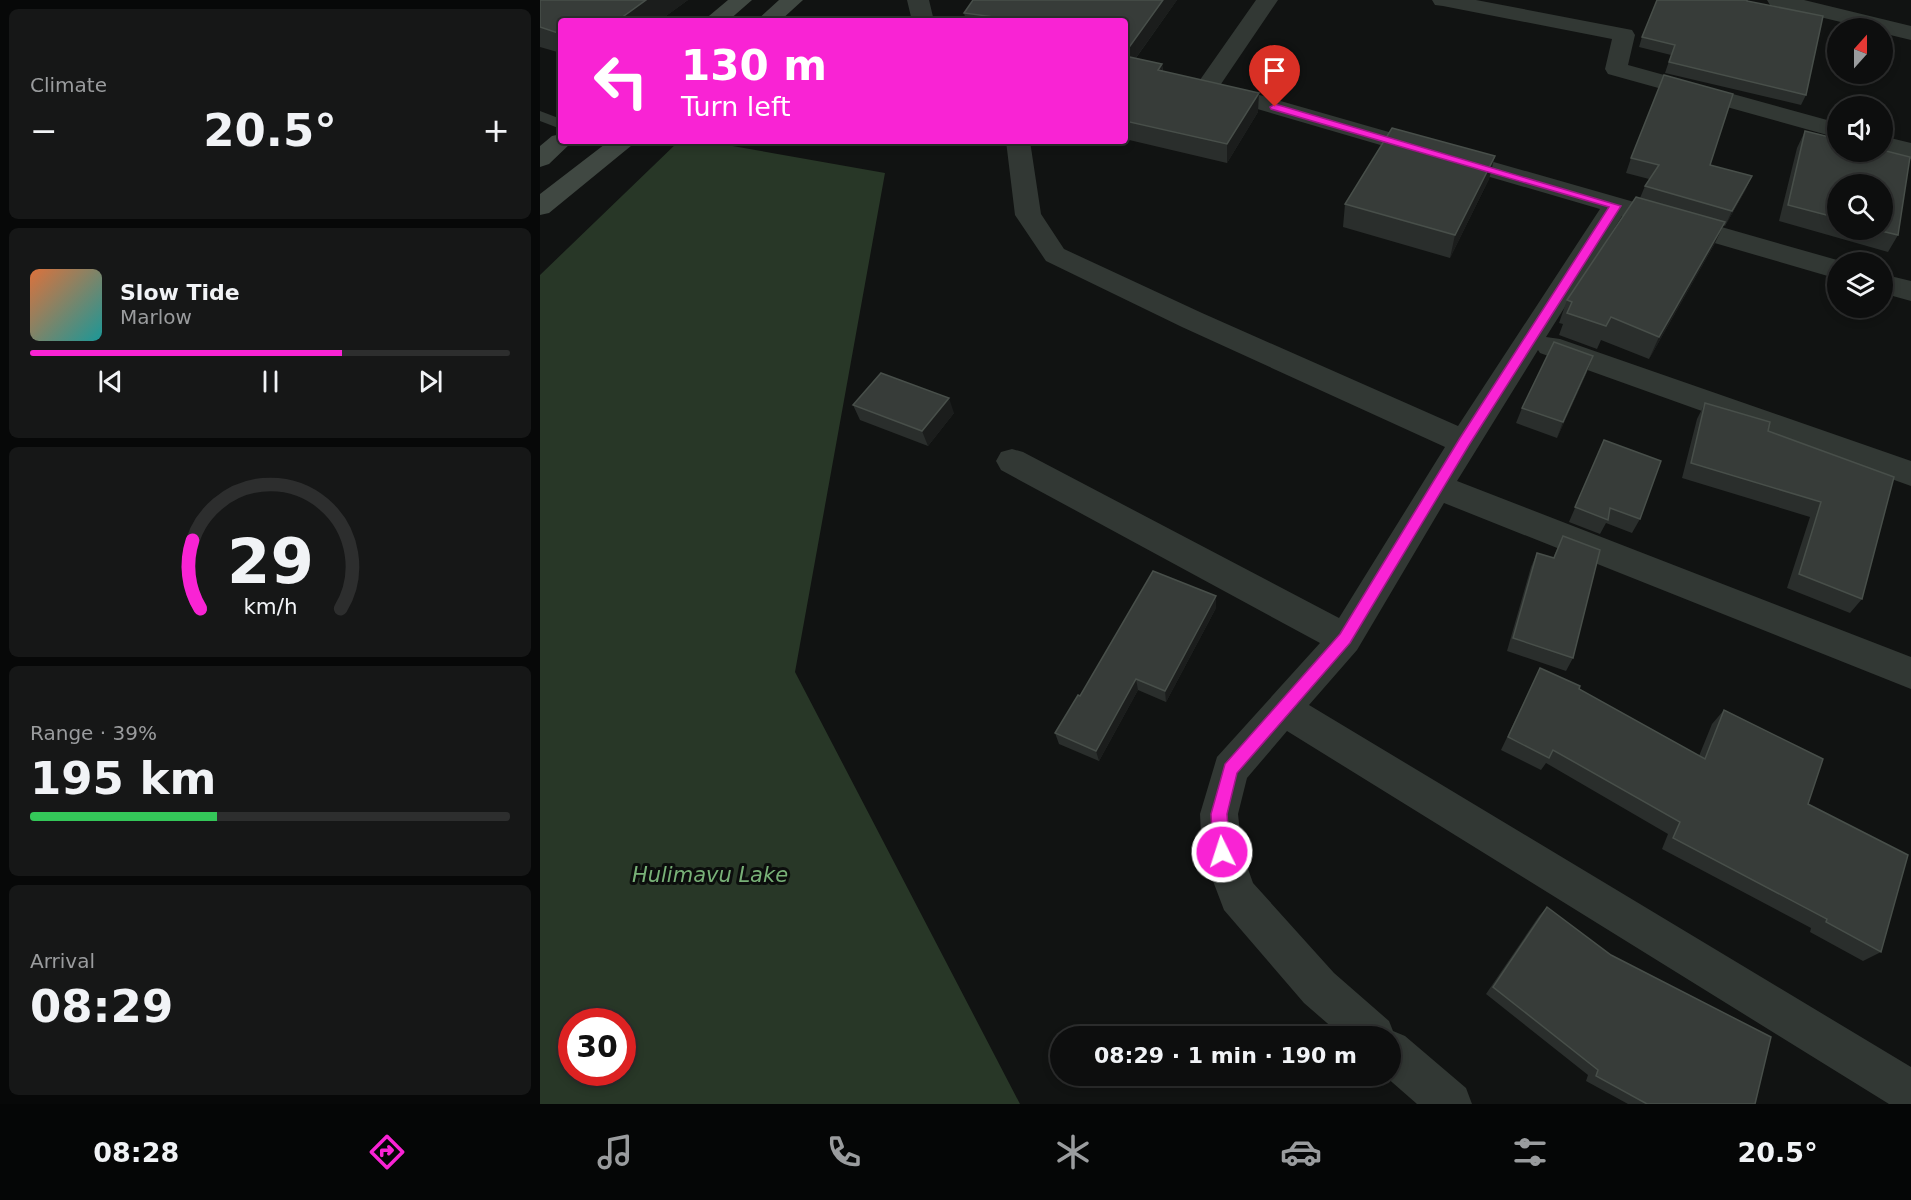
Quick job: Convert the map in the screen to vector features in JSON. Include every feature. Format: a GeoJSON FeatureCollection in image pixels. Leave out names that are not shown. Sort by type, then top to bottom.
{"type":"FeatureCollection","features":[{"type":"Feature","properties":{"kind":"main road"},"geometry":{"type":"LineString","coordinates":[[718,18],[741,0]]}},
{"type":"Feature","properties":{"kind":"main road"},"geometry":{"type":"LineString","coordinates":[[771,18],[792,0]]}},
{"type":"Feature","properties":{"kind":"main road"},"geometry":{"type":"LineString","coordinates":[[540,159],[558,144]]}},
{"type":"Feature","properties":{"kind":"main road"},"geometry":{"type":"LineString","coordinates":[[540,207],[621,144]]}},
{"type":"Feature","properties":{"kind":"street"},"geometry":{"type":"LineString","coordinates":[[918,0],[922,18]]}},
{"type":"Feature","properties":{"kind":"street"},"geometry":{"type":"LineString","coordinates":[[1267,0],[1207,87],[1827,267]]}},
{"type":"Feature","properties":{"kind":"street"},"geometry":{"type":"LineString","coordinates":[[1443,0],[1624,35],[1616,69],[1827,127]]}},
{"type":"Feature","properties":{"kind":"street"},"geometry":{"type":"LineString","coordinates":[[1778,0],[1911,33]]}},
{"type":"Feature","properties":{"kind":"street"},"geometry":{"type":"LineString","coordinates":[[1018,144],[1028,215],[1055,255],[1192,320],[1464,442]]}},
{"type":"Feature","properties":{"kind":"street"},"geometry":{"type":"LineString","coordinates":[[1893,146],[1911,151]]}},
{"type":"Feature","properties":{"kind":"street"},"geometry":{"type":"LineString","coordinates":[[1363,1026],[1319,988],[1238,896],[1222,852],[1219,814],[1230,770],[1345,639],[1464,442],[1616,206]]}},
{"type":"Feature","properties":{"kind":"street"},"geometry":{"type":"LineString","coordinates":[[1893,286],[1911,291]]}},
{"type":"Feature","properties":{"kind":"street"},"geometry":{"type":"LineString","coordinates":[[1532,339],[1911,474]]}},
{"type":"Feature","properties":{"kind":"street"},"geometry":{"type":"LineString","coordinates":[[1012,461],[1345,639]]}},
{"type":"Feature","properties":{"kind":"street"},"geometry":{"type":"LineString","coordinates":[[1437,487],[1911,673]]}},
{"type":"Feature","properties":{"kind":"street"},"geometry":{"type":"LineString","coordinates":[[1283,709],[1911,1092]]}},
{"type":"Feature","properties":{"kind":"street"},"geometry":{"type":"LineString","coordinates":[[1401,1062],[1450,1104]]}},
{"type":"Feature","properties":{"kind":"lane"},"geometry":{"type":"LineString","coordinates":[[540,117],[558,123]]}},
{"type":"Feature","properties":{"kind":"water","name":"Hulimavu Lake"},"geometry":{"type":"Polygon","coordinates":[[[676,144],[721,144],[885,173],[795,672],[1020,1104],[540,1104],[540,275],[676,144]]]}},
{"type":"Feature","properties":{"kind":"building"},"geometry":{"type":"Polygon","coordinates":[[[540,0],[646,0],[621,18],[558,18],[558,33],[540,27],[540,0]]]}},
{"type":"Feature","properties":{"kind":"building"},"geometry":{"type":"Polygon","coordinates":[[[973,0],[1163,0],[1128,49],[1128,18],[1002,18],[964,13],[973,0]]]}},
{"type":"Feature","properties":{"kind":"building"},"geometry":{"type":"Polygon","coordinates":[[[1657,0],[1747,0],[1823,16],[1806,95],[1669,62],[1675,45],[1642,37],[1657,0]]]}},
{"type":"Feature","properties":{"kind":"building"},"geometry":{"type":"Polygon","coordinates":[[[1128,57],[1162,64],[1158,70],[1259,93],[1227,144],[1128,122],[1128,57]]]}},
{"type":"Feature","properties":{"kind":"building"},"geometry":{"type":"Polygon","coordinates":[[[1664,75],[1733,94],[1710,165],[1752,176],[1732,211],[1645,186],[1659,165],[1631,158],[1664,75]]]}},
{"type":"Feature","properties":{"kind":"building"},"geometry":{"type":"Polygon","coordinates":[[[1392,128],[1495,156],[1455,235],[1345,204],[1392,128]]]}},
{"type":"Feature","properties":{"kind":"building"},"geometry":{"type":"Polygon","coordinates":[[[1805,131],[1827,136],[1827,162],[1893,162],[1893,153],[1910,157],[1898,235],[1893,234],[1893,174],[1827,174],[1827,215],[1788,205],[1805,131]]]}},
{"type":"Feature","properties":{"kind":"building"},"geometry":{"type":"Polygon","coordinates":[[[1636,197],[1725,222],[1659,337],[1611,317],[1606,326],[1567,313],[1572,302],[1567,300],[1636,197]]]}},
{"type":"Feature","properties":{"kind":"building"},"geometry":{"type":"Polygon","coordinates":[[[1554,342],[1593,356],[1563,422],[1522,408],[1554,342]]]}},
{"type":"Feature","properties":{"kind":"building"},"geometry":{"type":"Polygon","coordinates":[[[881,373],[949,398],[922,431],[853,405],[881,373]]]}},
{"type":"Feature","properties":{"kind":"building"},"geometry":{"type":"Polygon","coordinates":[[[1705,403],[1770,422],[1768,431],[1894,477],[1862,599],[1799,574],[1821,502],[1691,463],[1705,403]]]}},
{"type":"Feature","properties":{"kind":"building"},"geometry":{"type":"Polygon","coordinates":[[[1604,440],[1661,461],[1640,519],[1610,508],[1608,520],[1575,507],[1604,440]]]}},
{"type":"Feature","properties":{"kind":"building"},"geometry":{"type":"Polygon","coordinates":[[[1563,536],[1600,550],[1573,658],[1513,638],[1537,553],[1554,558],[1563,536]]]}},
{"type":"Feature","properties":{"kind":"building"},"geometry":{"type":"Polygon","coordinates":[[[1153,571],[1216,596],[1165,691],[1136,679],[1096,751],[1055,733],[1078,695],[1080,696],[1153,571]]]}},
{"type":"Feature","properties":{"kind":"building"},"geometry":{"type":"Polygon","coordinates":[[[1540,668],[1580,686],[1579,689],[1705,759],[1724,710],[1823,759],[1808,804],[1908,855],[1881,952],[1826,922],[1827,919],[1673,838],[1680,822],[1553,750],[1549,758],[1508,737],[1540,668]]]}},
{"type":"Feature","properties":{"kind":"building"},"geometry":{"type":"Polygon","coordinates":[[[1547,907],[1611,955],[1771,1037],[1755,1104],[1647,1104],[1596,1076],[1598,1070],[1493,987],[1547,907]]]}},
{"type":"Feature","properties":{"kind":"route"},"geometry":{"type":"LineString","coordinates":[[1222,852],[1219,814],[1230,770],[1345,639],[1464,442],[1616,206],[1275,107]]}}]}
